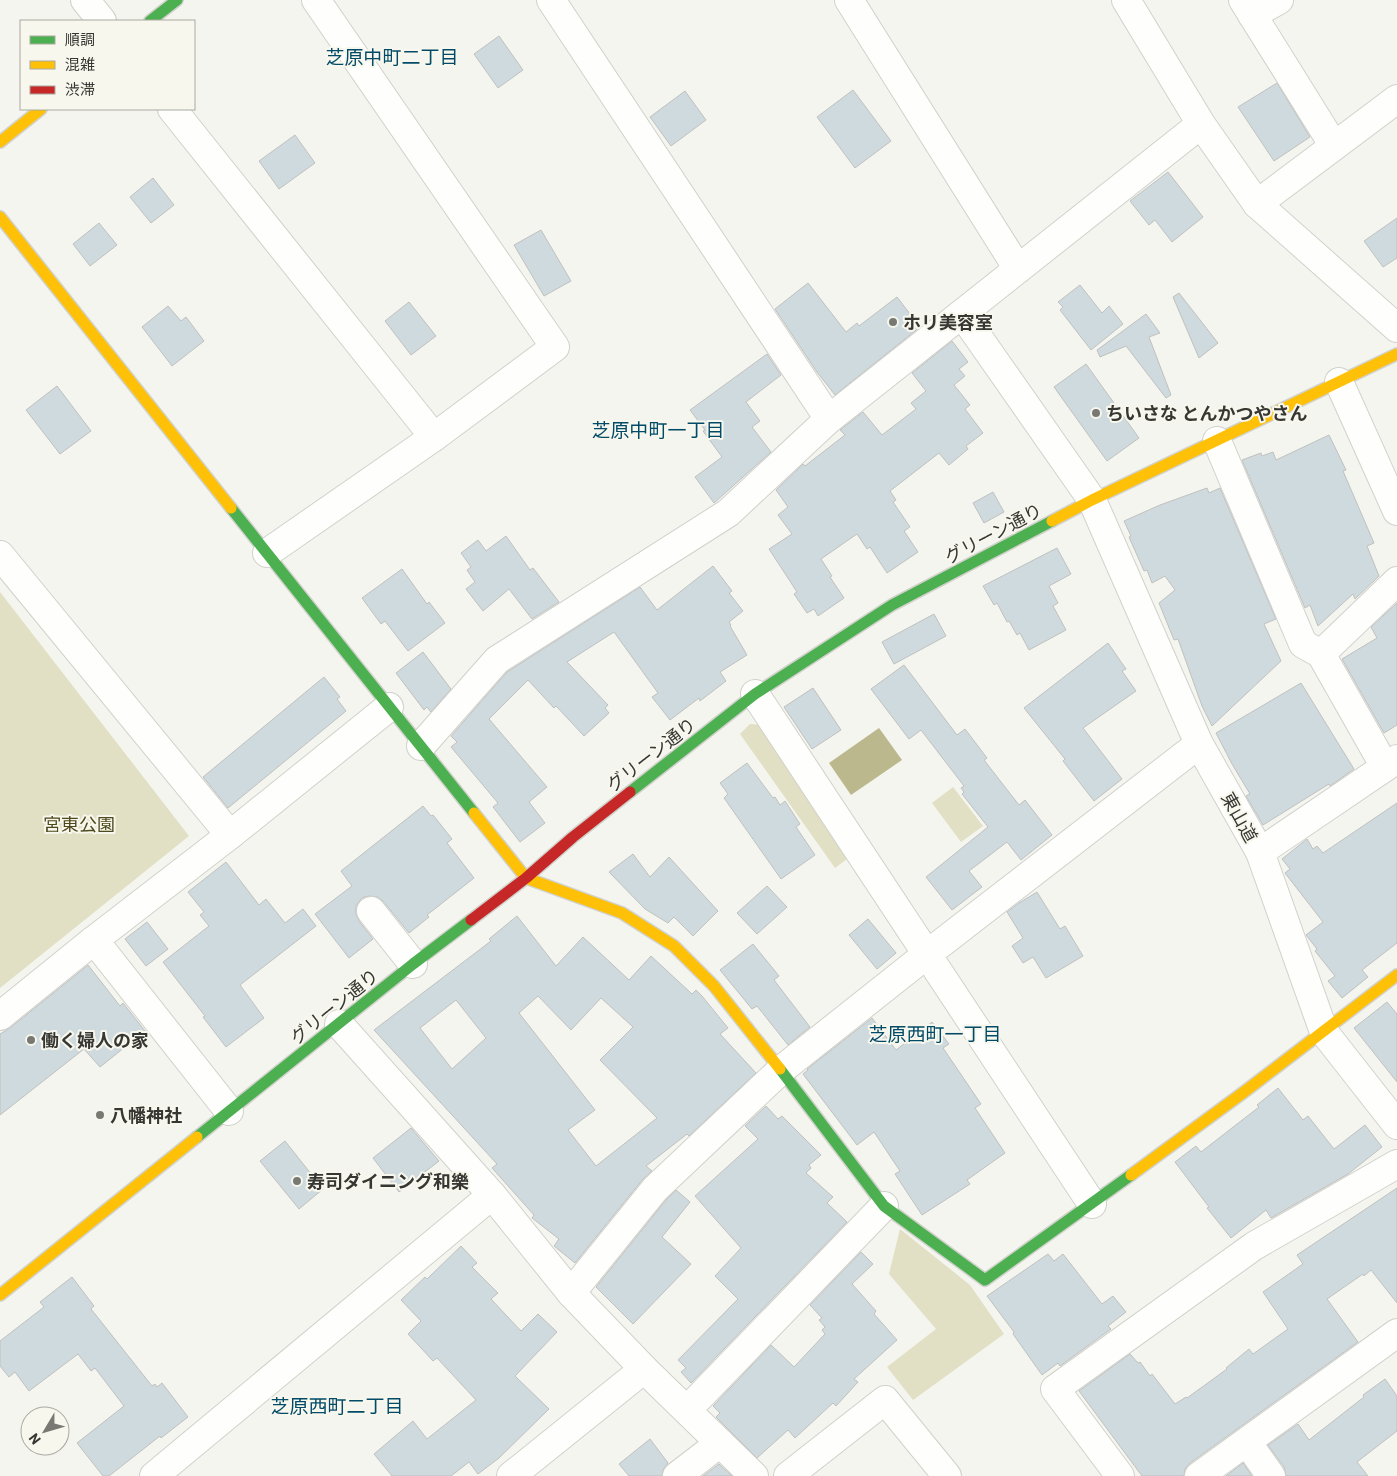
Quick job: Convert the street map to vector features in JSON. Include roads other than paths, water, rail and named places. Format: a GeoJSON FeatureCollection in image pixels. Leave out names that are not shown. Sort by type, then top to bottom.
{"type":"FeatureCollection","features":[{"type":"Feature","properties":{"kind":"street"},"geometry":{"type":"LineString","coordinates":[[85,0],[101,20]]}},
{"type":"Feature","properties":{"kind":"street"},"geometry":{"type":"LineString","coordinates":[[151,20],[177,0]]}},
{"type":"Feature","properties":{"kind":"street"},"geometry":{"type":"LineString","coordinates":[[266,553],[434,437],[555,346],[316,0]]}},
{"type":"Feature","properties":{"kind":"street"},"geometry":{"type":"LineString","coordinates":[[551,0],[829,419]]}},
{"type":"Feature","properties":{"kind":"street"},"geometry":{"type":"LineString","coordinates":[[849,0],[1018,269]]}},
{"type":"Feature","properties":{"kind":"street"},"geometry":{"type":"LineString","coordinates":[[1126,0],[1202,124],[1257,204],[1397,328]]}},
{"type":"Feature","properties":{"kind":"street"},"geometry":{"type":"LineString","coordinates":[[1279,0],[1248,7],[1334,146]]}},
{"type":"Feature","properties":{"kind":"street"},"geometry":{"type":"LineString","coordinates":[[1257,204],[1397,99]]}},
{"type":"Feature","properties":{"kind":"street"},"geometry":{"type":"LineString","coordinates":[[0,142],[39,110]]}},
{"type":"Feature","properties":{"kind":"street"},"geometry":{"type":"LineString","coordinates":[[173,110],[434,437]]}},
{"type":"Feature","properties":{"kind":"street"},"geometry":{"type":"LineString","coordinates":[[421,746],[498,660],[728,513],[829,419],[1202,124]]}},
{"type":"Feature","properties":{"kind":"street"},"geometry":{"type":"LineString","coordinates":[[0,217],[526,878],[622,913],[674,946],[714,986],[884,1206],[985,1280],[1092,1204],[1324,1032],[1397,975]]}},
{"type":"Feature","properties":{"kind":"street","name":"東山道"},"geometry":{"type":"LineString","coordinates":[[962,314],[1092,500],[1199,744],[1260,852],[1324,1032],[1397,1125]]}},
{"type":"Feature","properties":{"kind":"street","name":"グリーン通り"},"geometry":{"type":"LineString","coordinates":[[0,1295],[755,694],[892,605],[1092,500],[1397,354]]}},
{"type":"Feature","properties":{"kind":"street"},"geometry":{"type":"LineString","coordinates":[[1339,382],[1397,510]]}},
{"type":"Feature","properties":{"kind":"street"},"geometry":{"type":"LineString","coordinates":[[1217,441],[1303,644],[1321,654],[1391,763],[1260,852]]}},
{"type":"Feature","properties":{"kind":"street"},"geometry":{"type":"LineString","coordinates":[[0,555],[230,835]]}},
{"type":"Feature","properties":{"kind":"street"},"geometry":{"type":"LineString","coordinates":[[1321,654],[1397,581]]}},
{"type":"Feature","properties":{"kind":"street"},"geometry":{"type":"LineString","coordinates":[[755,694],[1092,1204]]}},
{"type":"Feature","properties":{"kind":"street"},"geometry":{"type":"LineString","coordinates":[[0,1016],[389,707]]}},
{"type":"Feature","properties":{"kind":"street"},"geometry":{"type":"LineString","coordinates":[[571,1293],[655,1189],[780,1070],[1199,744]]}},
{"type":"Feature","properties":{"kind":"street"},"geometry":{"type":"LineString","coordinates":[[371,911],[414,964]]}},
{"type":"Feature","properties":{"kind":"street"},"geometry":{"type":"LineString","coordinates":[[94,940],[229,1111]]}},
{"type":"Feature","properties":{"kind":"street"},"geometry":{"type":"LineString","coordinates":[[339,1024],[492,1195],[571,1293],[644,1369],[754,1476]]}},
{"type":"Feature","properties":{"kind":"street"},"geometry":{"type":"LineString","coordinates":[[1120,1476],[1055,1389],[1254,1246],[1397,1164]]}},
{"type":"Feature","properties":{"kind":"street"},"geometry":{"type":"LineString","coordinates":[[154,1476],[492,1195]]}},
{"type":"Feature","properties":{"kind":"street"},"geometry":{"type":"LineString","coordinates":[[687,1410],[884,1206]]}},
{"type":"Feature","properties":{"kind":"street"},"geometry":{"type":"LineString","coordinates":[[1199,1476],[1397,1333]]}},
{"type":"Feature","properties":{"kind":"street"},"geometry":{"type":"LineString","coordinates":[[512,1476],[644,1369]]}},
{"type":"Feature","properties":{"kind":"street"},"geometry":{"type":"LineString","coordinates":[[788,1476],[884,1400],[947,1476]]}},
{"type":"Feature","properties":{"kind":"street"},"geometry":{"type":"LineString","coordinates":[[1247,1442],[1272,1476]]}},
{"type":"Feature","properties":{"kind":"street"},"geometry":{"type":"LineString","coordinates":[[677,1476],[720,1443]]}},
{"type":"Feature","properties":{"kind":"place","name":"ホリ美容室"},"geometry":{"type":"Point","coordinates":[893,322]}},
{"type":"Feature","properties":{"kind":"place","name":"ちいさな とんかつやさん"},"geometry":{"type":"Point","coordinates":[1096,413]}},
{"type":"Feature","properties":{"kind":"place","name":"働く婦人の家"},"geometry":{"type":"Point","coordinates":[31,1040]}},
{"type":"Feature","properties":{"kind":"place","name":"八幡神社"},"geometry":{"type":"Point","coordinates":[100,1115]}},
{"type":"Feature","properties":{"kind":"place","name":"寿司ダイニング和樂"},"geometry":{"type":"Point","coordinates":[297,1181]}},
{"type":"Feature","properties":{"kind":"district","name":"芝原中町二丁目"},"geometry":{"type":"Point","coordinates":[392,56]}},
{"type":"Feature","properties":{"kind":"district","name":"芝原中町一丁目"},"geometry":{"type":"Point","coordinates":[658,429]}},
{"type":"Feature","properties":{"kind":"district","name":"芝原西町一丁目"},"geometry":{"type":"Point","coordinates":[935,1033]}},
{"type":"Feature","properties":{"kind":"district","name":"芝原西町二丁目"},"geometry":{"type":"Point","coordinates":[337,1405]}},
{"type":"Feature","properties":{"kind":"park label","name":"宮東公園"},"geometry":{"type":"Point","coordinates":[79,824]}}]}
